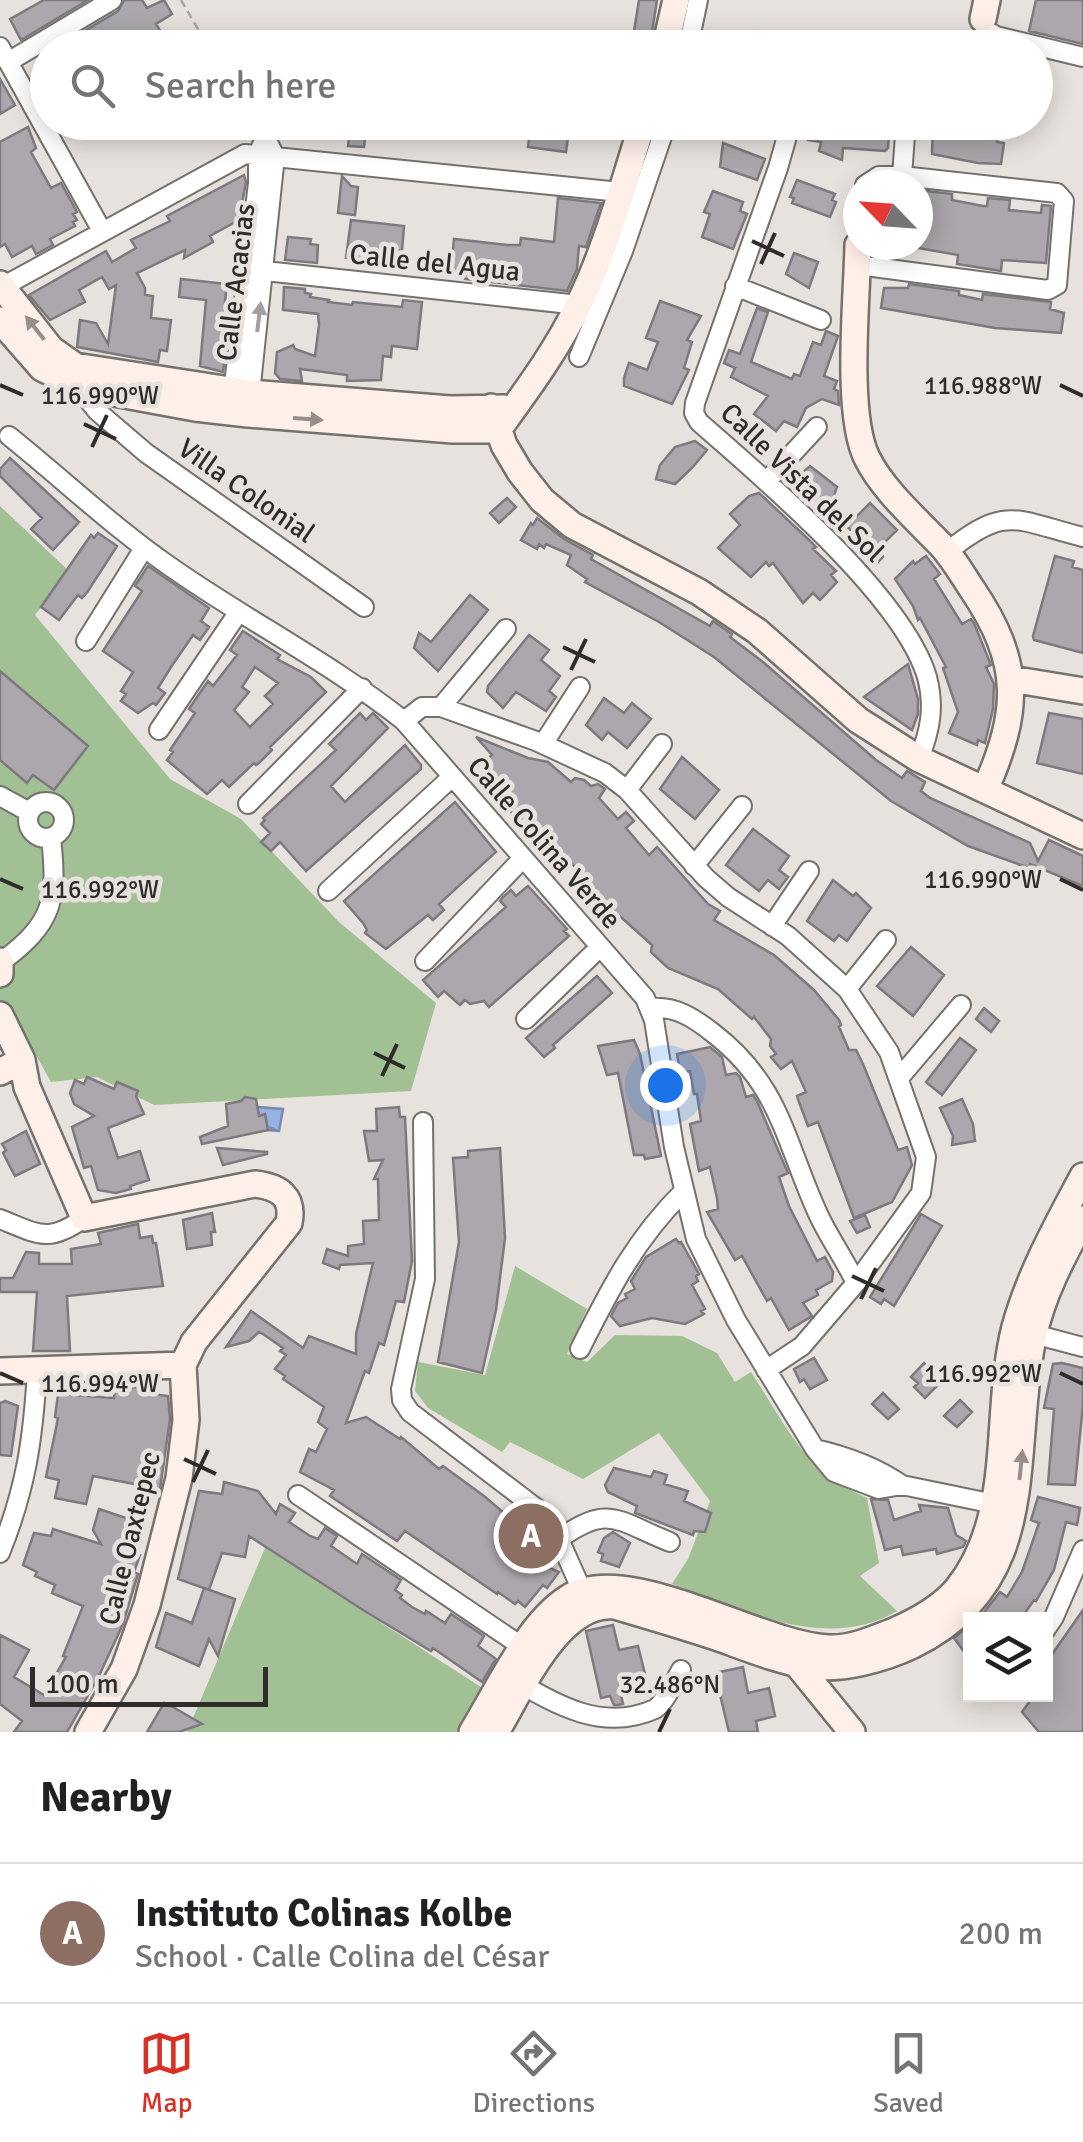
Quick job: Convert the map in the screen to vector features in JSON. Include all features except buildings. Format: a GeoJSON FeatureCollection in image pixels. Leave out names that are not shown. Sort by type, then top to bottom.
{"type":"FeatureCollection","features":[{"type":"Feature","properties":{"kind":"main road"},"geometry":{"type":"LineString","coordinates":[[670,30],[676,0]]}},
{"type":"Feature","properties":{"kind":"main road"},"geometry":{"type":"LineString","coordinates":[[0,320],[42,368],[195,408],[240,402],[454,430],[501,415],[536,379],[588,308],[600,256],[637,140]]}},
{"type":"Feature","properties":{"kind":"main road"},"geometry":{"type":"LineString","coordinates":[[858,260],[857,429],[867,460],[947,552],[988,613],[1012,678],[1010,716],[1002,750],[984,790]]}},
{"type":"Feature","properties":{"kind":"main road"},"geometry":{"type":"LineString","coordinates":[[1,286],[75,375]]}},
{"type":"Feature","properties":{"kind":"main road"},"geometry":{"type":"LineString","coordinates":[[501,415],[520,472],[542,500],[572,525],[714,601],[757,630],[858,720],[920,759],[1083,836]]}},
{"type":"Feature","properties":{"kind":"main road"},"geometry":{"type":"LineString","coordinates":[[1012,678],[1083,691]]}},
{"type":"Feature","properties":{"kind":"main road"},"geometry":{"type":"LineString","coordinates":[[0,961],[0,974]]}},
{"type":"Feature","properties":{"kind":"main road"},"geometry":{"type":"LineString","coordinates":[[0,1015],[7,1064],[27,1087],[84,1218],[255,1184],[274,1186],[287,1197],[292,1209],[290,1224],[194,1342],[183,1366],[0,1371]]}},
{"type":"Feature","properties":{"kind":"main road"},"geometry":{"type":"LineString","coordinates":[[472,1732],[516,1681],[548,1616],[586,1599],[597,1587],[630,1590],[794,1653],[844,1647],[902,1628],[934,1610],[955,1592],[1004,1506],[1028,1286],[1083,1176]]}},
{"type":"Feature","properties":{"kind":"main road"},"geometry":{"type":"LineString","coordinates":[[1024,1331],[1083,1220]]}},
{"type":"Feature","properties":{"kind":"main road","name":"Calle Oaxtepec"},"geometry":{"type":"LineString","coordinates":[[88,1732],[124,1670],[147,1605],[179,1478],[186,1420],[183,1366]]}},
{"type":"Feature","properties":{"kind":"main road"},"geometry":{"type":"LineString","coordinates":[[794,1653],[852,1732]]}},
{"type":"Feature","properties":{"kind":"main road"},"geometry":{"type":"LineString","coordinates":[[496,1732],[516,1681]]}},
{"type":"Feature","properties":{"kind":"street"},"geometry":{"type":"LineString","coordinates":[[52,30],[112,0]]}},
{"type":"Feature","properties":{"kind":"street"},"geometry":{"type":"LineString","coordinates":[[692,30],[698,0]]}},
{"type":"Feature","properties":{"kind":"street"},"geometry":{"type":"LineString","coordinates":[[30,41],[4,54],[30,101]]}},
{"type":"Feature","properties":{"kind":"street"},"geometry":{"type":"LineString","coordinates":[[1053,50],[1083,57]]}},
{"type":"Feature","properties":{"kind":"street"},"geometry":{"type":"LineString","coordinates":[[52,140],[102,231]]}},
{"type":"Feature","properties":{"kind":"street"},"geometry":{"type":"LineString","coordinates":[[579,357],[588,308],[623,250],[660,140]]}},
{"type":"Feature","properties":{"kind":"street","name":"Calle Vista del Sol"},"geometry":{"type":"LineString","coordinates":[[786,140],[694,413],[699,422],[767,480],[893,614],[926,673],[932,726],[920,759]]}},
{"type":"Feature","properties":{"kind":"street"},"geometry":{"type":"LineString","coordinates":[[902,170],[905,140]]}},
{"type":"Feature","properties":{"kind":"street"},"geometry":{"type":"LineString","coordinates":[[1,286],[264,142],[620,192]]}},
{"type":"Feature","properties":{"kind":"street","name":"Calle Acacias"},"geometry":{"type":"LineString","coordinates":[[240,402],[265,271],[264,142]]}},
{"type":"Feature","properties":{"kind":"street","name":"Calle Acacias"},"geometry":{"type":"LineString","coordinates":[[240,402],[264,142]]}},
{"type":"Feature","properties":{"kind":"street"},"geometry":{"type":"LineString","coordinates":[[885,260],[1048,290],[1057,285],[1062,196],[933,179]]}},
{"type":"Feature","properties":{"kind":"street","name":"Calle del Agua"},"geometry":{"type":"LineString","coordinates":[[265,271],[588,308]]}},
{"type":"Feature","properties":{"kind":"street"},"geometry":{"type":"LineString","coordinates":[[735,286],[821,320]]}},
{"type":"Feature","properties":{"kind":"street","name":"Villa Colonial"},"geometry":{"type":"LineString","coordinates":[[75,375],[97,411],[146,453],[364,607]]}},
{"type":"Feature","properties":{"kind":"street"},"geometry":{"type":"LineString","coordinates":[[767,480],[817,427]]}},
{"type":"Feature","properties":{"kind":"street","name":"Calle Colina Verde"},"geometry":{"type":"LineString","coordinates":[[9,436],[144,548],[238,613],[362,688],[404,721],[651,1008],[696,1239],[766,1370],[815,1449],[834,1472],[879,1489],[902,1485],[1004,1506]]}},
{"type":"Feature","properties":{"kind":"street"},"geometry":{"type":"LineString","coordinates":[[947,552],[976,528],[1006,518],[1083,537]]}},
{"type":"Feature","properties":{"kind":"street"},"geometry":{"type":"LineString","coordinates":[[86,641],[144,548]]}},
{"type":"Feature","properties":{"kind":"street"},"geometry":{"type":"LineString","coordinates":[[159,730],[238,613]]}},
{"type":"Feature","properties":{"kind":"street"},"geometry":{"type":"LineString","coordinates":[[441,706],[506,629]]}},
{"type":"Feature","properties":{"kind":"street"},"geometry":{"type":"LineString","coordinates":[[543,744],[580,687]]}},
{"type":"Feature","properties":{"kind":"street"},"geometry":{"type":"LineString","coordinates":[[248,804],[362,688]]}},
{"type":"Feature","properties":{"kind":"street"},"geometry":{"type":"LineString","coordinates":[[404,721],[422,707],[441,706],[543,744],[605,773],[627,790],[694,866],[847,989],[889,1052],[926,1157],[921,1193],[856,1283],[802,1346],[766,1370]]}},
{"type":"Feature","properties":{"kind":"street"},"geometry":{"type":"LineString","coordinates":[[627,790],[662,744]]}},
{"type":"Feature","properties":{"kind":"street"},"geometry":{"type":"LineString","coordinates":[[328,891],[452,777]]}},
{"type":"Feature","properties":{"kind":"street"},"geometry":{"type":"LineString","coordinates":[[0,796],[29,812]]}},
{"type":"Feature","properties":{"kind":"street"},"geometry":{"type":"LineString","coordinates":[[50,801],[60,808],[65,820],[61,832],[51,838],[40,838],[31,832],[29,812],[37,803],[50,801]]}},
{"type":"Feature","properties":{"kind":"street"},"geometry":{"type":"LineString","coordinates":[[694,866],[742,806]]}},
{"type":"Feature","properties":{"kind":"street"},"geometry":{"type":"LineString","coordinates":[[0,961],[26,944],[50,914],[56,880],[51,838]]}},
{"type":"Feature","properties":{"kind":"street"},"geometry":{"type":"LineString","coordinates":[[425,961],[523,858]]}},
{"type":"Feature","properties":{"kind":"street"},"geometry":{"type":"LineString","coordinates":[[772,926],[809,872]]}},
{"type":"Feature","properties":{"kind":"street"},"geometry":{"type":"LineString","coordinates":[[847,989],[886,940]]}},
{"type":"Feature","properties":{"kind":"street"},"geometry":{"type":"LineString","coordinates":[[526,1019],[600,947]]}},
{"type":"Feature","properties":{"kind":"street"},"geometry":{"type":"LineString","coordinates":[[900,1077],[961,1005]]}},
{"type":"Feature","properties":{"kind":"street"},"geometry":{"type":"LineString","coordinates":[[651,1008],[665,1007],[700,1023],[738,1052],[755,1072],[785,1131],[820,1217],[856,1283]]}},
{"type":"Feature","properties":{"kind":"street"},"geometry":{"type":"LineString","coordinates":[[423,1122],[425,1279],[401,1389],[402,1400],[410,1412],[536,1508],[559,1539],[586,1599]]}},
{"type":"Feature","properties":{"kind":"street"},"geometry":{"type":"LineString","coordinates":[[580,1349],[620,1270],[662,1213],[684,1191]]}},
{"type":"Feature","properties":{"kind":"street"},"geometry":{"type":"LineString","coordinates":[[0,1219],[40,1234],[63,1233],[84,1218]]}},
{"type":"Feature","properties":{"kind":"street"},"geometry":{"type":"LineString","coordinates":[[1024,1331],[1083,1347]]}},
{"type":"Feature","properties":{"kind":"street"},"geometry":{"type":"LineString","coordinates":[[0,1553],[18,1506],[32,1443],[37,1371]]}},
{"type":"Feature","properties":{"kind":"street"},"geometry":{"type":"LineString","coordinates":[[298,1495],[533,1653]]}},
{"type":"Feature","properties":{"kind":"street"},"geometry":{"type":"LineString","coordinates":[[559,1539],[596,1516],[608,1517],[670,1542]]}},
{"type":"Feature","properties":{"kind":"street"},"geometry":{"type":"LineString","coordinates":[[1053,1618],[1083,1550]]}},
{"type":"Feature","properties":{"kind":"street"},"geometry":{"type":"LineString","coordinates":[[516,1681],[579,1720],[594,1725],[633,1720],[658,1708],[682,1670]]}},
{"type":"Feature","properties":{"kind":"path"},"geometry":{"type":"LineString","coordinates":[[181,0],[198,30]]}},
{"type":"Feature","properties":{"kind":"green space"},"geometry":{"type":"Polygon","coordinates":[[[0,506],[70,572],[35,615],[170,779],[241,819],[339,922],[436,1003],[411,1091],[154,1105],[97,1077],[51,1082],[27,1039],[0,1034],[0,506]]]}},
{"type":"Feature","properties":{"kind":"green space"},"geometry":{"type":"Polygon","coordinates":[[[515,1266],[587,1309],[567,1354],[587,1362],[615,1335],[682,1336],[717,1353],[735,1382],[751,1372],[812,1461],[827,1475],[867,1498],[879,1563],[860,1576],[897,1611],[870,1623],[813,1628],[755,1615],[672,1584],[688,1559],[710,1501],[659,1433],[583,1479],[510,1442],[502,1452],[428,1408],[415,1391],[418,1362],[485,1375],[515,1266]]]}},
{"type":"Feature","properties":{"kind":"green space"},"geometry":{"type":"Polygon","coordinates":[[[265,1548],[484,1689],[456,1732],[187,1732],[265,1548]]]}},
{"type":"Feature","properties":{"kind":"water"},"geometry":{"type":"Polygon","coordinates":[[[257,1107],[283,1109],[279,1131],[268,1130],[265,1115],[259,1116],[257,1107]]]}},
{"type":"Feature","properties":{"kind":"place","name":"Instituto Colinas Kolbe"},"geometry":{"type":"Point","coordinates":[531,1536]}}]}
